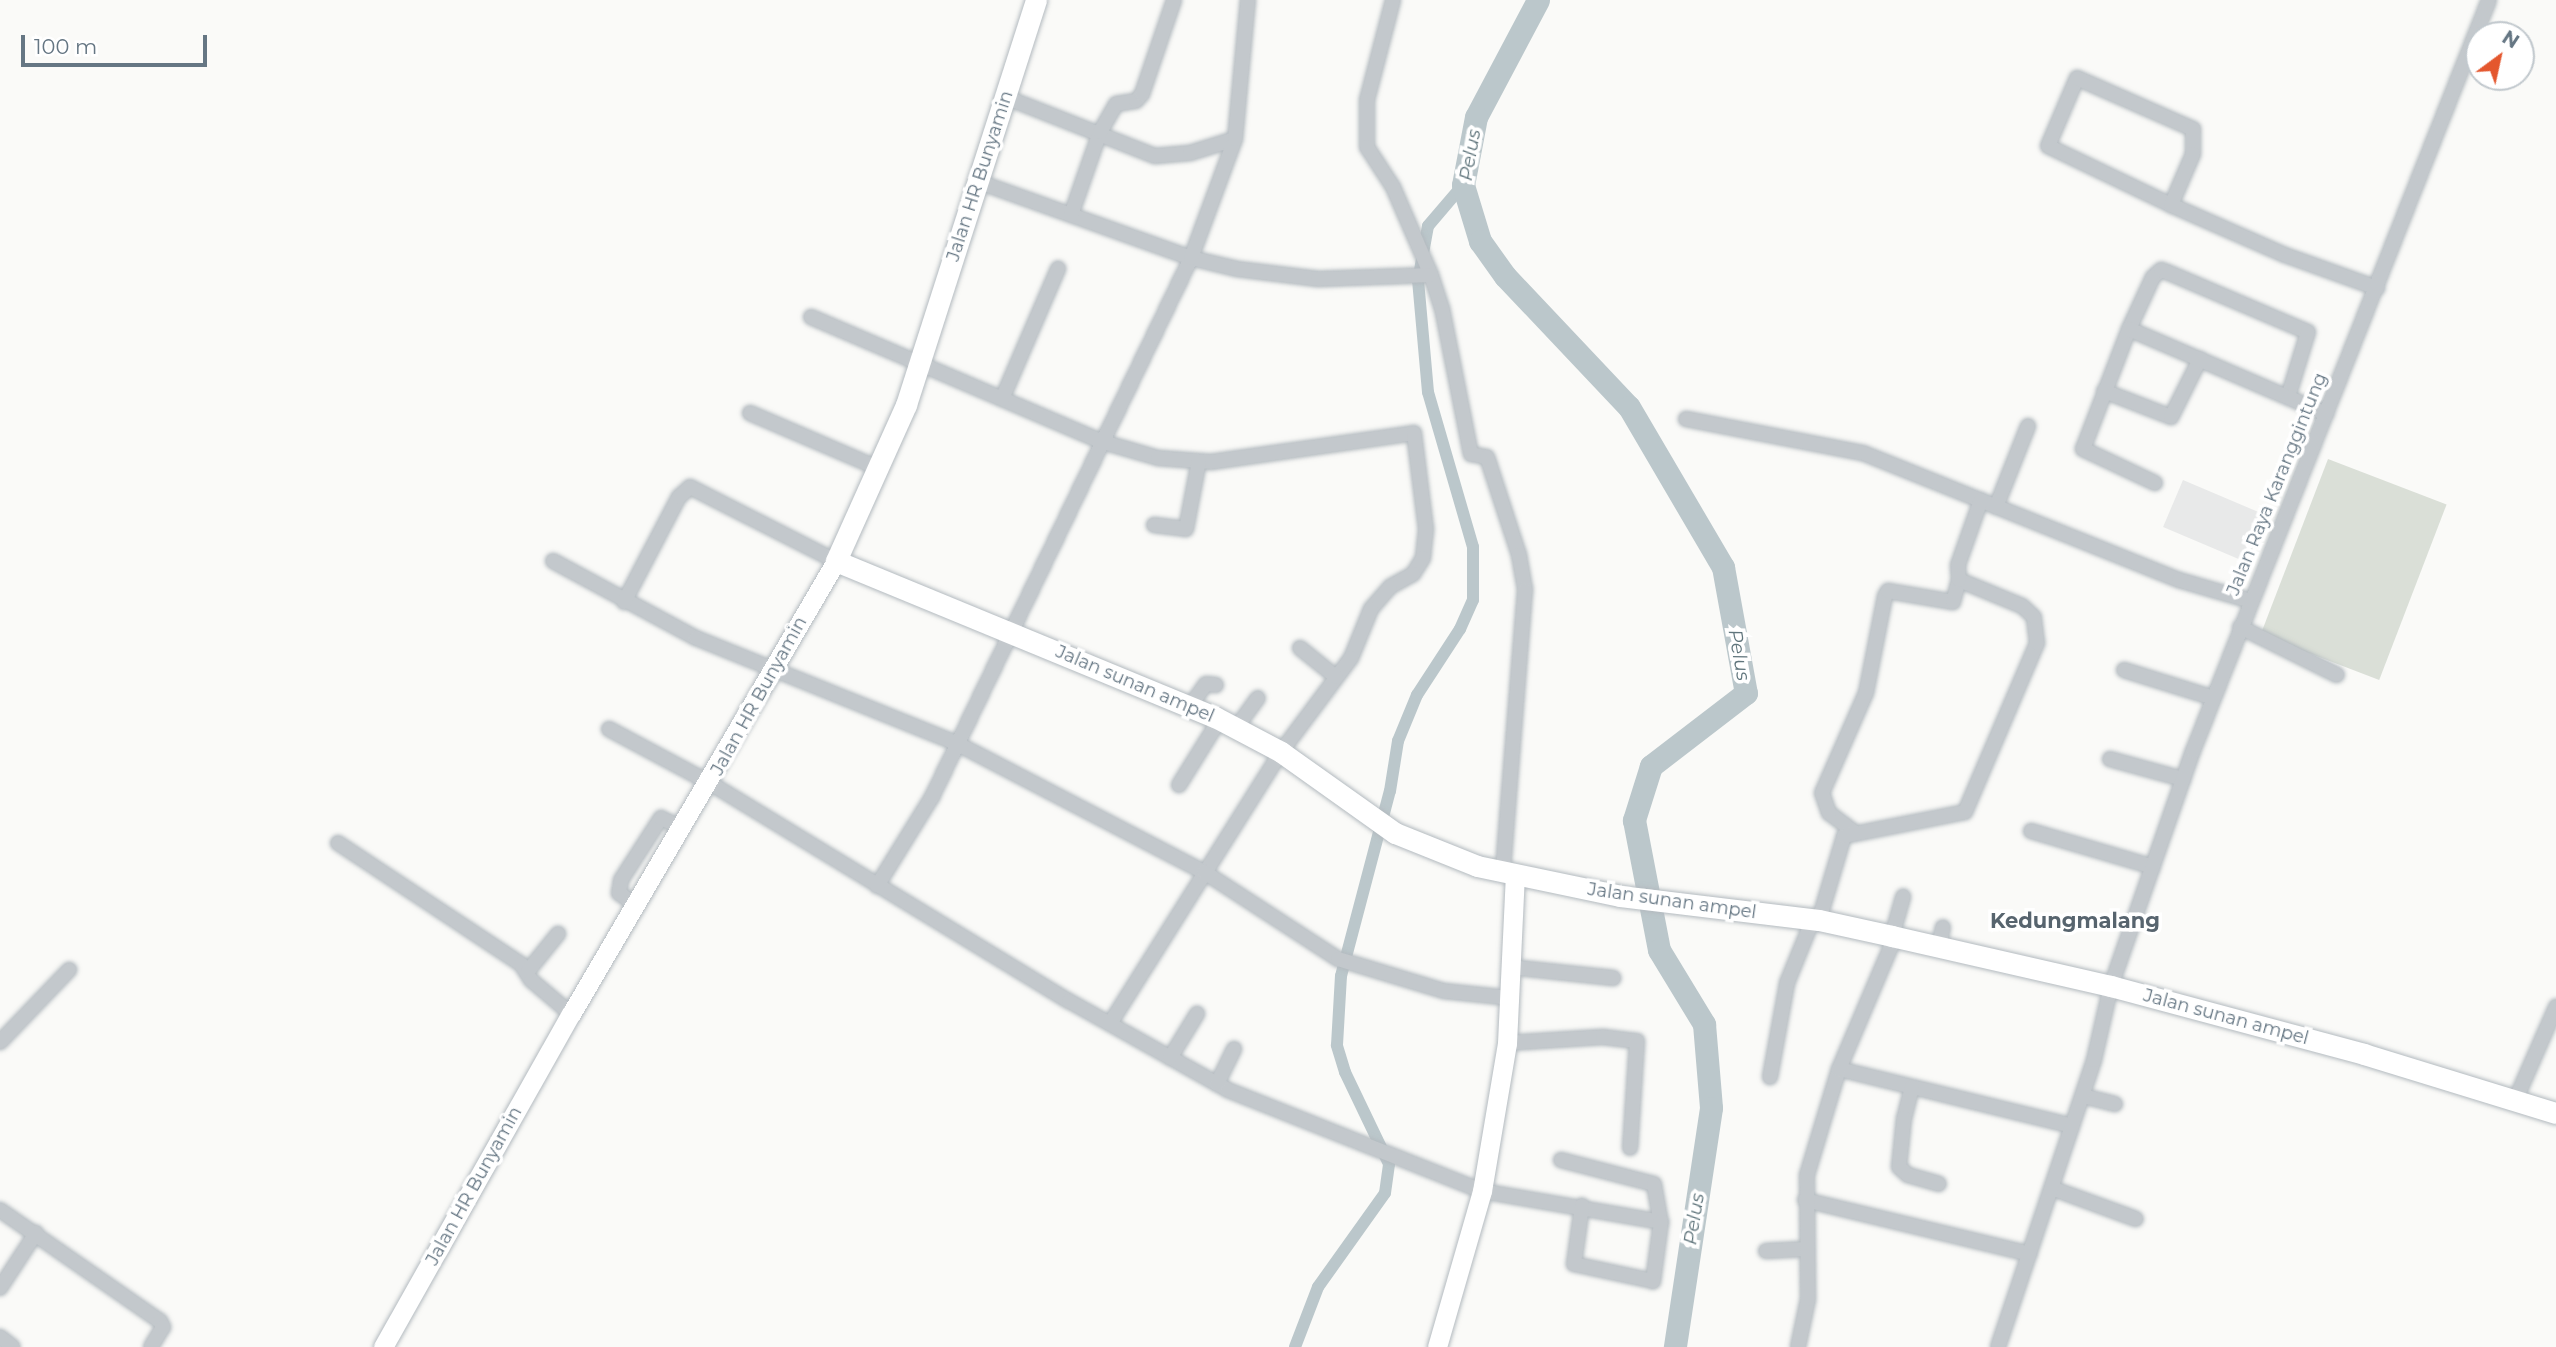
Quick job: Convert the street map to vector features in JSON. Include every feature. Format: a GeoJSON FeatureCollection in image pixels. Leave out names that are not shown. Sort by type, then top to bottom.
{"type":"FeatureCollection","features":[{"type":"Feature","properties":{"kind":"main road","name":"Jalan HR Bunyamin"},"geometry":{"type":"LineString","coordinates":[[383,1347],[571,1014],[710,783],[836,561],[880,469],[919,366],[1036,0]]}},
{"type":"Feature","properties":{"kind":"main road","name":"Jalan sunan ampel"},"geometry":{"type":"LineString","coordinates":[[836,561],[1228,724],[1281,752],[1374,820],[1432,851],[1509,873],[1620,897],[1676,901],[1816,919],[1894,936],[1941,937],[2364,1054],[2556,1113]]}},
{"type":"Feature","properties":{"kind":"main road"},"geometry":{"type":"LineString","coordinates":[[1437,1347],[1482,1191],[1507,1043],[1510,967],[1509,873]]}},
{"type":"Feature","properties":{"kind":"street"},"geometry":{"type":"LineString","coordinates":[[1071,215],[1100,132],[1116,104],[1136,101],[1142,94],[1174,0]]}},
{"type":"Feature","properties":{"kind":"street"},"geometry":{"type":"LineString","coordinates":[[877,886],[932,797],[1008,632],[1036,587],[1191,258],[1236,139],[1248,0]]}},
{"type":"Feature","properties":{"kind":"street"},"geometry":{"type":"LineString","coordinates":[[1393,0],[1367,100],[1367,147],[1393,187],[1431,275],[1442,308],[1471,454],[1487,457],[1519,555],[1525,590],[1509,873]]}},
{"type":"Feature","properties":{"kind":"street","name":"Jalan Raya Karanggintung"},"geometry":{"type":"LineString","coordinates":[[1998,1347],[2083,1096],[2103,1032],[2111,986],[2183,779],[2250,601],[2377,288],[2489,0]]}},
{"type":"Feature","properties":{"kind":"street"},"geometry":{"type":"LineString","coordinates":[[2171,205],[2193,154],[2193,129],[2077,78],[2048,146],[2171,205],[2274,250],[2377,288]]}},
{"type":"Feature","properties":{"kind":"street"},"geometry":{"type":"LineString","coordinates":[[1005,97],[1100,132],[1155,156],[1191,153],[1236,139]]}},
{"type":"Feature","properties":{"kind":"street"},"geometry":{"type":"LineString","coordinates":[[979,182],[1191,258],[1318,279],[1431,275]]}},
{"type":"Feature","properties":{"kind":"street"},"geometry":{"type":"LineString","coordinates":[[1002,400],[1058,269]]}},
{"type":"Feature","properties":{"kind":"street"},"geometry":{"type":"LineString","coordinates":[[2155,483],[2084,453],[2083,443],[2129,329],[2154,277],[2161,270],[2308,332],[2288,397]]}},
{"type":"Feature","properties":{"kind":"street"},"geometry":{"type":"LineString","coordinates":[[811,317],[919,366],[1102,442],[1158,458],[1199,461],[1414,433],[1426,529],[1423,558],[1413,574],[1390,587],[1371,609],[1351,658],[1281,752],[1111,1022]]}},
{"type":"Feature","properties":{"kind":"street"},"geometry":{"type":"LineString","coordinates":[[2129,329],[2326,414]]}},
{"type":"Feature","properties":{"kind":"street"},"geometry":{"type":"LineString","coordinates":[[2104,391],[2171,417],[2200,359]]}},
{"type":"Feature","properties":{"kind":"street"},"geometry":{"type":"LineString","coordinates":[[750,413],[880,469]]}},
{"type":"Feature","properties":{"kind":"street"},"geometry":{"type":"LineString","coordinates":[[1686,419],[1834,445],[1981,500],[2179,580],[2250,601]]}},
{"type":"Feature","properties":{"kind":"street"},"geometry":{"type":"LineString","coordinates":[[1997,507],[2028,426]]}},
{"type":"Feature","properties":{"kind":"street"},"geometry":{"type":"LineString","coordinates":[[1154,525],[1185,529],[1199,461]]}},
{"type":"Feature","properties":{"kind":"street"},"geometry":{"type":"LineString","coordinates":[[624,602],[679,496],[690,487],[836,561]]}},
{"type":"Feature","properties":{"kind":"street"},"geometry":{"type":"LineString","coordinates":[[1853,831],[1829,813],[1822,793],[1866,693],[1885,596],[1888,591],[1953,602],[1959,580],[1958,565],[1981,500]]}},
{"type":"Feature","properties":{"kind":"street"},"geometry":{"type":"LineString","coordinates":[[553,561],[624,602],[772,670],[956,743],[1204,872],[1338,959],[1444,991],[1509,998]]}},
{"type":"Feature","properties":{"kind":"street"},"geometry":{"type":"LineString","coordinates":[[1770,1077],[1787,983],[1816,919],[1839,844],[1853,831],[1917,824],[1965,812],[2038,643],[2034,617],[2022,606],[1959,580]]}},
{"type":"Feature","properties":{"kind":"street"},"geometry":{"type":"LineString","coordinates":[[2240,627],[2337,675]]}},
{"type":"Feature","properties":{"kind":"street"},"geometry":{"type":"LineString","coordinates":[[1300,648],[1336,677]]}},
{"type":"Feature","properties":{"kind":"street"},"geometry":{"type":"LineString","coordinates":[[2124,670],[2214,698]]}},
{"type":"Feature","properties":{"kind":"street"},"geometry":{"type":"LineString","coordinates":[[1190,706],[1203,687],[1216,685]]}},
{"type":"Feature","properties":{"kind":"street"},"geometry":{"type":"LineString","coordinates":[[1179,785],[1228,724],[1258,698]]}},
{"type":"Feature","properties":{"kind":"street"},"geometry":{"type":"LineString","coordinates":[[609,729],[710,783],[877,886],[1217,1084],[1374,1151],[1482,1191],[1582,1206],[1661,1222]]}},
{"type":"Feature","properties":{"kind":"street"},"geometry":{"type":"LineString","coordinates":[[2110,759],[2183,779]]}},
{"type":"Feature","properties":{"kind":"street"},"geometry":{"type":"LineString","coordinates":[[2031,831],[2152,867]]}},
{"type":"Feature","properties":{"kind":"street"},"geometry":{"type":"LineString","coordinates":[[338,843],[528,971],[531,980],[571,1014]]}},
{"type":"Feature","properties":{"kind":"street"},"geometry":{"type":"LineString","coordinates":[[1798,1347],[1808,1299],[1805,1200],[1810,1164],[1839,1069],[1894,936],[1903,897]]}},
{"type":"Feature","properties":{"kind":"street"},"geometry":{"type":"LineString","coordinates":[[528,971],[558,934]]}},
{"type":"Feature","properties":{"kind":"street"},"geometry":{"type":"LineString","coordinates":[[1510,967],[1613,978]]}},
{"type":"Feature","properties":{"kind":"street"},"geometry":{"type":"LineString","coordinates":[[1,1038],[69,970]]}},
{"type":"Feature","properties":{"kind":"street"},"geometry":{"type":"LineString","coordinates":[[2515,1101],[2556,1007]]}},
{"type":"Feature","properties":{"kind":"street"},"geometry":{"type":"LineString","coordinates":[[1170,1058],[1197,1014]]}},
{"type":"Feature","properties":{"kind":"street"},"geometry":{"type":"LineString","coordinates":[[1507,1043],[1603,1037],[1637,1041],[1630,1148]]}},
{"type":"Feature","properties":{"kind":"street"},"geometry":{"type":"LineString","coordinates":[[1217,1084],[1234,1049]]}},
{"type":"Feature","properties":{"kind":"street"},"geometry":{"type":"LineString","coordinates":[[1839,1069],[2072,1126]]}},
{"type":"Feature","properties":{"kind":"street"},"geometry":{"type":"LineString","coordinates":[[1912,1087],[1899,1167],[1908,1175],[1940,1184]]}},
{"type":"Feature","properties":{"kind":"street"},"geometry":{"type":"LineString","coordinates":[[2083,1096],[2115,1104]]}},
{"type":"Feature","properties":{"kind":"street"},"geometry":{"type":"LineString","coordinates":[[1561,1160],[1654,1184],[1661,1222],[1656,1276],[1647,1283],[1574,1264],[1582,1206]]}},
{"type":"Feature","properties":{"kind":"street"},"geometry":{"type":"LineString","coordinates":[[2054,1188],[2136,1219]]}},
{"type":"Feature","properties":{"kind":"street"},"geometry":{"type":"LineString","coordinates":[[1805,1200],[2030,1254]]}},
{"type":"Feature","properties":{"kind":"street"},"geometry":{"type":"LineString","coordinates":[[0,1210],[160,1321],[163,1327],[150,1347]]}},
{"type":"Feature","properties":{"kind":"street"},"geometry":{"type":"LineString","coordinates":[[0,1288],[36,1233]]}},
{"type":"Feature","properties":{"kind":"street"},"geometry":{"type":"LineString","coordinates":[[1766,1251],[1805,1249]]}},
{"type":"Feature","properties":{"kind":"street"},"geometry":{"type":"LineString","coordinates":[[0,1337],[13,1347]]}},
{"type":"Feature","properties":{"kind":"shaded area"},"geometry":{"type":"Polygon","coordinates":[[[2328,459],[2447,505],[2379,680],[2261,635],[2328,459]]]}},
{"type":"Feature","properties":{"kind":"shaded area"},"geometry":{"type":"Polygon","coordinates":[[[2183,480],[2267,516],[2247,563],[2163,527],[2183,480]]]}},
{"type":"Feature","properties":{"kind":"waterway","name":"Pelus"},"geometry":{"type":"LineString","coordinates":[[1538,0],[1476,117],[1463,185],[1480,241],[1505,276],[1629,407],[1723,567],[1746,693],[1651,766],[1634,820],[1659,950],[1704,1024],[1711,1108],[1675,1347]]}},
{"type":"Feature","properties":{"kind":"waterway"},"geometry":{"type":"LineString","coordinates":[[1295,1347],[1318,1287],[1385,1193],[1389,1164],[1345,1072],[1337,1045],[1341,976],[1390,791],[1398,741],[1417,695],[1460,629],[1473,600],[1473,547],[1428,392],[1418,281],[1428,226],[1463,185]]}},
{"type":"Feature","properties":{"kind":"district","name":"Kedungmalang"},"geometry":{"type":"Point","coordinates":[2075,921]}}]}
